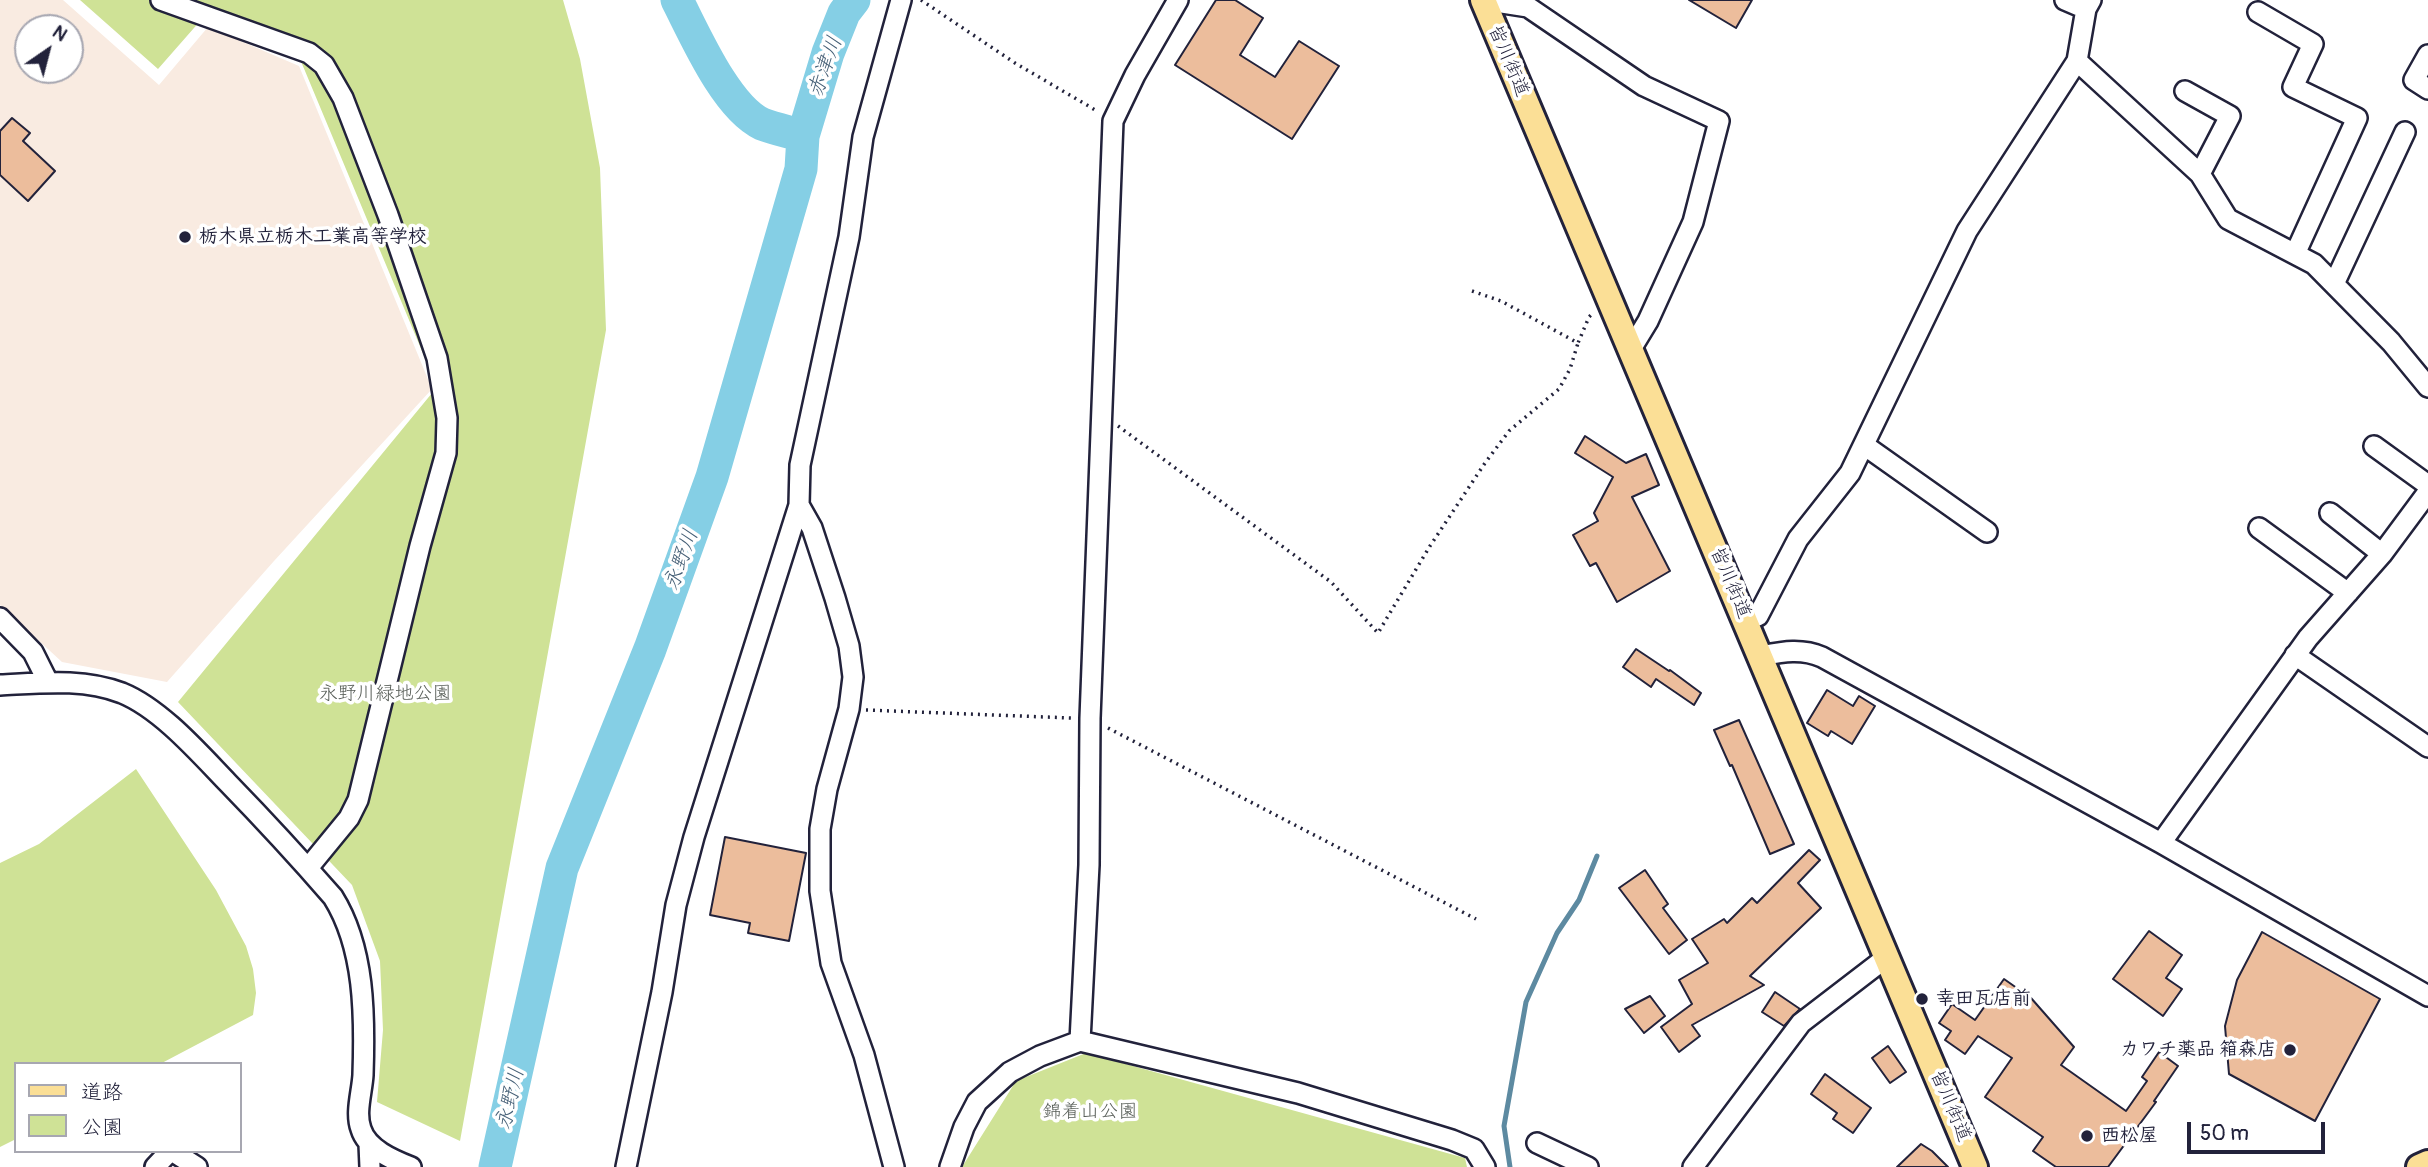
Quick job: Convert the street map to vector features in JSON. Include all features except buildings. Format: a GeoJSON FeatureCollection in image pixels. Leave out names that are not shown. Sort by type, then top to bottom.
{"type":"FeatureCollection","features":[{"type":"Feature","properties":{"kind":"main road","name":"皆川街道"},"geometry":{"type":"LineString","coordinates":[[1482,0],[1975,1167]]}},
{"type":"Feature","properties":{"kind":"main road"},"geometry":{"type":"LineString","coordinates":[[2419,1167],[2428,1163]]}},
{"type":"Feature","properties":{"kind":"street"},"geometry":{"type":"LineString","coordinates":[[161,0],[309,53],[324,65],[342,98],[388,215],[437,358],[443,391],[447,418],[446,453],[420,546],[358,800],[349,818],[308,868]]}},
{"type":"Feature","properties":{"kind":"street"},"geometry":{"type":"LineString","coordinates":[[626,1167],[662,992],[676,905],[694,837],[799,505],[800,466],[849,237],[863,137],[901,0]]}},
{"type":"Feature","properties":{"kind":"street"},"geometry":{"type":"LineString","coordinates":[[1080,1041],[1089,865],[1090,718],[1113,121],[1135,75],[1178,0]]}},
{"type":"Feature","properties":{"kind":"street"},"geometry":{"type":"LineString","coordinates":[[1482,0],[1528,7],[1644,86],[1719,121],[1693,222],[1648,321],[1631,349]]}},
{"type":"Feature","properties":{"kind":"street"},"geometry":{"type":"LineString","coordinates":[[1745,620],[1758,616],[1798,539],[1850,473],[1967,231],[2077,61],[2088,5],[2065,0]]}},
{"type":"Feature","properties":{"kind":"street"},"geometry":{"type":"LineString","coordinates":[[2258,12],[2313,44],[2293,86],[2357,118],[2295,254]]}},
{"type":"Feature","properties":{"kind":"street"},"geometry":{"type":"LineString","coordinates":[[2428,55],[2414,80],[2428,89]]}},
{"type":"Feature","properties":{"kind":"street"},"geometry":{"type":"LineString","coordinates":[[2077,61],[2200,174],[2228,219],[2314,264],[2391,342],[2428,387]]}},
{"type":"Feature","properties":{"kind":"street"},"geometry":{"type":"LineString","coordinates":[[2185,91],[2230,116],[2200,174]]}},
{"type":"Feature","properties":{"kind":"street"},"geometry":{"type":"LineString","coordinates":[[2334,284],[2405,132]]}},
{"type":"Feature","properties":{"kind":"street"},"geometry":{"type":"LineString","coordinates":[[1864,445],[1987,532]]}},
{"type":"Feature","properties":{"kind":"street"},"geometry":{"type":"LineString","coordinates":[[2374,446],[2428,485]]}},
{"type":"Feature","properties":{"kind":"street"},"geometry":{"type":"LineString","coordinates":[[2161,843],[2295,655],[2382,554],[2428,492]]}},
{"type":"Feature","properties":{"kind":"street"},"geometry":{"type":"LineString","coordinates":[[799,505],[812,528],[849,646],[853,677],[849,709],[827,789],[820,828],[820,891],[831,963],[864,1055],[894,1167]]}},
{"type":"Feature","properties":{"kind":"street"},"geometry":{"type":"LineString","coordinates":[[2330,513],[2382,554]]}},
{"type":"Feature","properties":{"kind":"street"},"geometry":{"type":"LineString","coordinates":[[2259,528],[2348,593]]}},
{"type":"Feature","properties":{"kind":"street"},"geometry":{"type":"LineString","coordinates":[[0,618],[33,652],[48,682]]}},
{"type":"Feature","properties":{"kind":"street"},"geometry":{"type":"LineString","coordinates":[[1760,656],[1807,651],[1822,657],[2161,843],[2428,996]]}},
{"type":"Feature","properties":{"kind":"street"},"geometry":{"type":"LineString","coordinates":[[2295,655],[2428,747]]}},
{"type":"Feature","properties":{"kind":"street"},"geometry":{"type":"LineString","coordinates":[[0,685],[75,683],[124,694],[146,708],[175,730],[333,897],[346,917],[355,950],[364,1035],[359,1116],[361,1129],[369,1144],[370,1167]]}},
{"type":"Feature","properties":{"kind":"street"},"geometry":{"type":"LineString","coordinates":[[1692,1167],[1801,1023],[1887,957]]}},
{"type":"Feature","properties":{"kind":"street"},"geometry":{"type":"LineString","coordinates":[[950,1167],[964,1127],[977,1102],[1010,1072],[1040,1056],[1080,1041],[1298,1093],[1452,1140],[1474,1149],[1485,1167]]}},
{"type":"Feature","properties":{"kind":"street"},"geometry":{"type":"LineString","coordinates":[[1537,1143],[1588,1167]]}},
{"type":"Feature","properties":{"kind":"street"},"geometry":{"type":"LineString","coordinates":[[369,1144],[403,1164]]}},
{"type":"Feature","properties":{"kind":"street"},"geometry":{"type":"LineString","coordinates":[[155,1167],[169,1153]]}},
{"type":"Feature","properties":{"kind":"street"},"geometry":{"type":"LineString","coordinates":[[174,1153],[197,1167]]}},
{"type":"Feature","properties":{"kind":"path"},"geometry":{"type":"LineString","coordinates":[[921,0],[1015,63],[1113,121]]}},
{"type":"Feature","properties":{"kind":"path"},"geometry":{"type":"LineString","coordinates":[[1472,292],[1501,301],[1578,343]]}},
{"type":"Feature","properties":{"kind":"path"},"geometry":{"type":"LineString","coordinates":[[1103,414],[1331,583],[1378,632],[1485,463],[1509,431],[1559,390],[1570,369],[1589,317],[1609,299]]}},
{"type":"Feature","properties":{"kind":"path"},"geometry":{"type":"LineString","coordinates":[[849,709],[1090,718],[1476,919]]}},
{"type":"Feature","properties":{"kind":"shaded area","name":"栃木県立栃木工業高等学校"},"geometry":{"type":"Polygon","coordinates":[[[0,0],[63,0],[79,14],[14,14],[14,84],[84,84],[84,19],[159,85],[208,27],[299,66],[432,389],[167,682],[62,662],[0,605],[0,0]]]}},
{"type":"Feature","properties":{"kind":"green space","name":"永野川緑地公園"},"geometry":{"type":"Polygon","coordinates":[[[80,0],[563,0],[580,59],[600,168],[606,330],[460,1141],[377,1102],[383,1030],[380,961],[352,885],[178,702],[437,387],[300,59],[201,20],[158,69],[80,0]]]}},
{"type":"Feature","properties":{"kind":"green space"},"geometry":{"type":"Polygon","coordinates":[[[136,769],[216,890],[246,946],[256,993],[253,1015],[164,1062],[14,1062],[14,1140],[0,1147],[0,863],[39,844],[136,769]]]}},
{"type":"Feature","properties":{"kind":"green space","name":"錦着山公園"},"geometry":{"type":"Polygon","coordinates":[[[1086,1053],[1465,1158],[1467,1167],[962,1167],[1016,1081],[1086,1053]]]}},
{"type":"Feature","properties":{"kind":"waterway","name":"永野川"},"geometry":{"type":"LineString","coordinates":[[677,0],[702,50],[736,102],[762,124],[803,136]]}},
{"type":"Feature","properties":{"kind":"waterway","name":"永野川"},"geometry":{"type":"LineString","coordinates":[[495,1167],[562,868],[650,649],[712,477],[801,169],[803,136],[828,53],[844,13],[854,0]]}},
{"type":"Feature","properties":{"kind":"waterway"},"geometry":{"type":"LineString","coordinates":[[1510,1167],[1504,1126],[1526,1002],[1557,933],[1579,900],[1597,856]]}},
{"type":"Feature","properties":{"kind":"place","name":"栃木県立栃木工業高等学校"},"geometry":{"type":"Point","coordinates":[185,237]}},
{"type":"Feature","properties":{"kind":"place","name":"幸田瓦店前"},"geometry":{"type":"Point","coordinates":[1922,999]}},
{"type":"Feature","properties":{"kind":"place","name":"カワチ薬品 箱森店"},"geometry":{"type":"Point","coordinates":[2290,1050]}},
{"type":"Feature","properties":{"kind":"place","name":"西松屋"},"geometry":{"type":"Point","coordinates":[2087,1136]}},
{"type":"Feature","properties":{"kind":"water label","name":"赤津川"},"geometry":{"type":"Point","coordinates":[826,67]}}]}
